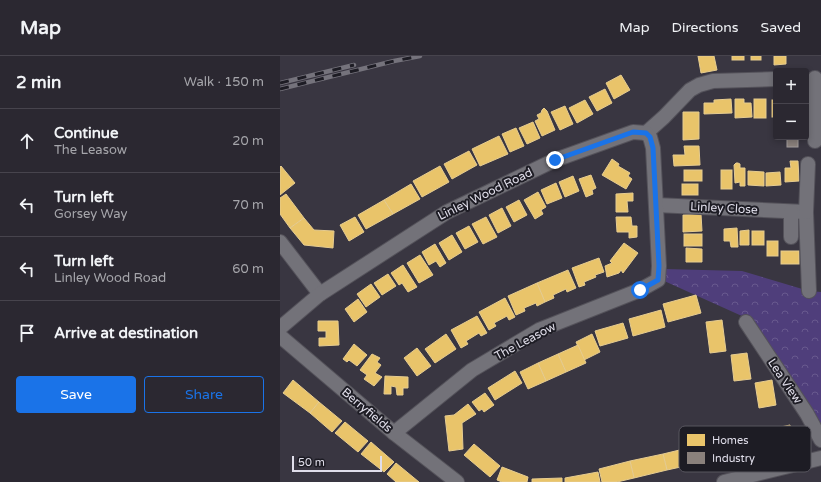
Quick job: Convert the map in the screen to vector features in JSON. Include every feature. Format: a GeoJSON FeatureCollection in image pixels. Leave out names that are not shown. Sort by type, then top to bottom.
{"type":"FeatureCollection","features":[{"type":"Feature","properties":{"kind":"street"},"geometry":{"type":"LineString","coordinates":[[656,205],[653,148],[650,137],[646,133],[690,90],[699,84],[713,81],[773,78]]}},
{"type":"Feature","properties":{"kind":"street"},"geometry":{"type":"LineString","coordinates":[[813,141],[814,78]]}},
{"type":"Feature","properties":{"kind":"street","name":"Linley Wood Road"},"geometry":{"type":"LineString","coordinates":[[280,328],[320,294],[447,212],[555,160],[633,132],[646,133]]}},
{"type":"Feature","properties":{"kind":"street"},"geometry":{"type":"LineString","coordinates":[[808,164],[806,212],[809,291]]}},
{"type":"Feature","properties":{"kind":"street","name":"Linley Close"},"geometry":{"type":"LineString","coordinates":[[656,205],[806,212]]}},
{"type":"Feature","properties":{"kind":"street","name":"The Leasow"},"geometry":{"type":"LineString","coordinates":[[394,433],[472,370],[539,330],[640,290],[658,280],[659,266],[656,205]]}},
{"type":"Feature","properties":{"kind":"street"},"geometry":{"type":"LineString","coordinates":[[791,212],[791,237]]}},
{"type":"Feature","properties":{"kind":"street"},"geometry":{"type":"LineString","coordinates":[[280,242],[320,294]]}},
{"type":"Feature","properties":{"kind":"street","name":"Lea View"},"geometry":{"type":"LineString","coordinates":[[746,322],[807,414],[821,440]]}},
{"type":"Feature","properties":{"kind":"street","name":"Berryfields"},"geometry":{"type":"LineString","coordinates":[[280,336],[394,433],[457,482]]}},
{"type":"Feature","properties":{"kind":"street"},"geometry":{"type":"LineString","coordinates":[[811,460],[821,458]]}},
{"type":"Feature","properties":{"kind":"street"},"geometry":{"type":"LineString","coordinates":[[724,482],[764,472]]}},
{"type":"Feature","properties":{"kind":"green space"},"geometry":{"type":"Polygon","coordinates":[[[664,269],[742,271],[809,291],[821,292],[821,426],[753,321],[662,280],[664,269]]]}},
{"type":"Feature","properties":{"kind":"building: Homes"},"geometry":{"type":"Polygon","coordinates":[[[698,56],[714,56],[717,70],[701,73],[698,56]]]}},
{"type":"Feature","properties":{"kind":"building: Homes"},"geometry":{"type":"Polygon","coordinates":[[[732,56],[744,56],[744,60],[732,60],[732,56]]]}},
{"type":"Feature","properties":{"kind":"building: Homes"},"geometry":{"type":"Polygon","coordinates":[[[751,56],[761,56],[761,60],[751,60],[751,56]]]}},
{"type":"Feature","properties":{"kind":"building: Homes"},"geometry":{"type":"Polygon","coordinates":[[[774,56],[786,56],[786,64],[774,65],[774,56]]]}},
{"type":"Feature","properties":{"kind":"building: Homes"},"geometry":{"type":"Polygon","coordinates":[[[621,75],[630,90],[614,99],[606,83],[621,75]]]}},
{"type":"Feature","properties":{"kind":"building: Homes"},"geometry":{"type":"Polygon","coordinates":[[[605,89],[612,103],[597,111],[589,97],[605,89]]]}},
{"type":"Feature","properties":{"kind":"building: Homes"},"geometry":{"type":"Polygon","coordinates":[[[731,99],[732,113],[704,114],[704,103],[714,103],[714,100],[731,99]]]}},
{"type":"Feature","properties":{"kind":"building: Homes"},"geometry":{"type":"Polygon","coordinates":[[[735,99],[744,99],[744,103],[751,103],[752,117],[735,118],[735,99]]]}},
{"type":"Feature","properties":{"kind":"building: Homes"},"geometry":{"type":"Polygon","coordinates":[[[754,99],[766,99],[766,118],[754,118],[754,99]]]}},
{"type":"Feature","properties":{"kind":"building: Homes"},"geometry":{"type":"Polygon","coordinates":[[[585,100],[593,114],[577,123],[569,108],[585,100]]]}},
{"type":"Feature","properties":{"kind":"building: Homes"},"geometry":{"type":"Polygon","coordinates":[[[772,100],[773,100],[773,117],[772,100]]]}},
{"type":"Feature","properties":{"kind":"building: Homes"},"geometry":{"type":"Polygon","coordinates":[[[565,106],[573,124],[560,130],[551,112],[565,106]]]}},
{"type":"Feature","properties":{"kind":"building: Homes"},"geometry":{"type":"Polygon","coordinates":[[[544,108],[547,111],[555,130],[542,136],[535,121],[539,119],[537,115],[541,113],[544,108]]]}},
{"type":"Feature","properties":{"kind":"building: Homes"},"geometry":{"type":"Polygon","coordinates":[[[683,112],[699,112],[699,139],[683,140],[683,112]]]}},
{"type":"Feature","properties":{"kind":"building: Homes"},"geometry":{"type":"Polygon","coordinates":[[[533,122],[540,138],[527,144],[519,128],[533,122]]]}},
{"type":"Feature","properties":{"kind":"building: Homes"},"geometry":{"type":"Polygon","coordinates":[[[516,128],[524,146],[510,152],[502,134],[516,128]]]}},
{"type":"Feature","properties":{"kind":"building: Homes"},"geometry":{"type":"Polygon","coordinates":[[[499,136],[508,154],[480,166],[472,149],[499,136]]]}},
{"type":"Feature","properties":{"kind":"building: Homes"},"geometry":{"type":"Polygon","coordinates":[[[684,146],[699,146],[700,165],[674,166],[673,155],[685,155],[684,146]]]}},
{"type":"Feature","properties":{"kind":"building: Homes"},"geometry":{"type":"Polygon","coordinates":[[[469,151],[477,165],[452,179],[444,164],[469,151]]]}},
{"type":"Feature","properties":{"kind":"building: Homes"},"geometry":{"type":"Polygon","coordinates":[[[612,159],[619,164],[618,166],[630,173],[628,176],[632,179],[626,189],[602,175],[612,159]]]}},
{"type":"Feature","properties":{"kind":"building: Homes"},"geometry":{"type":"Polygon","coordinates":[[[790,161],[798,161],[799,181],[785,182],[785,168],[791,168],[790,161]]]}},
{"type":"Feature","properties":{"kind":"building: Homes"},"geometry":{"type":"Polygon","coordinates":[[[736,163],[740,164],[740,168],[745,168],[745,186],[740,186],[740,182],[735,183],[734,165],[736,163]]]}},
{"type":"Feature","properties":{"kind":"building: Homes"},"geometry":{"type":"Polygon","coordinates":[[[281,166],[295,183],[280,195],[280,167],[281,166]]]}},
{"type":"Feature","properties":{"kind":"building: Homes"},"geometry":{"type":"Polygon","coordinates":[[[440,166],[449,182],[422,197],[413,181],[440,166]]]}},
{"type":"Feature","properties":{"kind":"building: Homes"},"geometry":{"type":"Polygon","coordinates":[[[684,170],[702,170],[702,181],[684,181],[684,170]]]}},
{"type":"Feature","properties":{"kind":"building: Homes"},"geometry":{"type":"Polygon","coordinates":[[[721,170],[732,170],[732,189],[721,189],[721,170]]]}},
{"type":"Feature","properties":{"kind":"building: Homes"},"geometry":{"type":"Polygon","coordinates":[[[748,171],[764,172],[764,186],[748,185],[748,171]]]}},
{"type":"Feature","properties":{"kind":"building: Homes"},"geometry":{"type":"Polygon","coordinates":[[[780,172],[781,185],[766,186],[766,173],[780,172]]]}},
{"type":"Feature","properties":{"kind":"building: Homes"},"geometry":{"type":"Polygon","coordinates":[[[591,175],[596,188],[592,190],[593,194],[586,197],[579,179],[591,175]]]}},
{"type":"Feature","properties":{"kind":"building: Homes"},"geometry":{"type":"Polygon","coordinates":[[[573,176],[579,191],[565,197],[559,182],[573,176]]]}},
{"type":"Feature","properties":{"kind":"building: Homes"},"geometry":{"type":"Polygon","coordinates":[[[556,183],[562,198],[547,204],[541,190],[556,183]]]}},
{"type":"Feature","properties":{"kind":"building: Homes"},"geometry":{"type":"Polygon","coordinates":[[[411,184],[420,199],[393,214],[384,200],[411,184]]]}},
{"type":"Feature","properties":{"kind":"building: Homes"},"geometry":{"type":"Polygon","coordinates":[[[682,184],[698,184],[698,195],[682,195],[682,184]]]}},
{"type":"Feature","properties":{"kind":"building: Homes"},"geometry":{"type":"Polygon","coordinates":[[[538,192],[546,207],[541,210],[543,214],[535,219],[524,200],[538,192]]]}},
{"type":"Feature","properties":{"kind":"building: Homes"},"geometry":{"type":"Polygon","coordinates":[[[633,193],[633,201],[627,201],[628,212],[616,212],[616,194],[633,193]]]}},
{"type":"Feature","properties":{"kind":"building: Homes"},"geometry":{"type":"Polygon","coordinates":[[[286,194],[304,218],[290,228],[280,214],[280,198],[286,194]]]}},
{"type":"Feature","properties":{"kind":"building: Homes"},"geometry":{"type":"Polygon","coordinates":[[[384,200],[393,214],[366,229],[358,215],[384,200]]]}},
{"type":"Feature","properties":{"kind":"building: Homes"},"geometry":{"type":"Polygon","coordinates":[[[519,200],[527,215],[514,222],[506,207],[519,200]]]}},
{"type":"Feature","properties":{"kind":"building: Homes"},"geometry":{"type":"Polygon","coordinates":[[[502,208],[511,226],[498,233],[489,215],[502,208]]]}},
{"type":"Feature","properties":{"kind":"building: Homes"},"geometry":{"type":"Polygon","coordinates":[[[701,214],[702,231],[683,232],[683,215],[701,214]]]}},
{"type":"Feature","properties":{"kind":"building: Homes"},"geometry":{"type":"Polygon","coordinates":[[[355,217],[364,232],[349,241],[340,225],[355,217]]]}},
{"type":"Feature","properties":{"kind":"building: Homes"},"geometry":{"type":"Polygon","coordinates":[[[486,217],[497,237],[483,244],[472,224],[486,217]]]}},
{"type":"Feature","properties":{"kind":"building: Homes"},"geometry":{"type":"Polygon","coordinates":[[[616,217],[631,217],[632,226],[637,226],[637,237],[629,238],[629,232],[617,232],[616,217]]]}},
{"type":"Feature","properties":{"kind":"building: Homes"},"geometry":{"type":"Polygon","coordinates":[[[304,218],[314,230],[334,231],[333,248],[304,245],[290,228],[304,218]]]}},
{"type":"Feature","properties":{"kind":"building: Homes"},"geometry":{"type":"Polygon","coordinates":[[[469,226],[478,242],[465,249],[456,233],[469,226]]]}},
{"type":"Feature","properties":{"kind":"building: Homes"},"geometry":{"type":"Polygon","coordinates":[[[737,228],[738,247],[731,247],[730,241],[724,241],[724,229],[737,228]]]}},
{"type":"Feature","properties":{"kind":"building: Homes"},"geometry":{"type":"Polygon","coordinates":[[[749,230],[749,245],[740,245],[740,231],[749,230]]]}},
{"type":"Feature","properties":{"kind":"building: Homes"},"geometry":{"type":"Polygon","coordinates":[[[752,231],[764,231],[764,245],[752,245],[752,231]]]}},
{"type":"Feature","properties":{"kind":"building: Homes"},"geometry":{"type":"Polygon","coordinates":[[[684,234],[702,234],[702,246],[684,246],[684,234]]]}},
{"type":"Feature","properties":{"kind":"building: Homes"},"geometry":{"type":"Polygon","coordinates":[[[452,235],[462,252],[449,260],[439,243],[452,235]]]}},
{"type":"Feature","properties":{"kind":"building: Homes"},"geometry":{"type":"Polygon","coordinates":[[[767,241],[778,241],[778,256],[767,256],[767,241]]]}},
{"type":"Feature","properties":{"kind":"building: Homes"},"geometry":{"type":"Polygon","coordinates":[[[624,243],[638,253],[623,273],[621,270],[619,273],[607,277],[605,266],[612,263],[610,261],[624,243]]]}},
{"type":"Feature","properties":{"kind":"building: Homes"},"geometry":{"type":"Polygon","coordinates":[[[435,244],[446,263],[440,267],[436,261],[429,265],[422,252],[435,244]]]}},
{"type":"Feature","properties":{"kind":"building: Homes"},"geometry":{"type":"Polygon","coordinates":[[[686,248],[702,249],[702,262],[686,262],[686,248]]]}},
{"type":"Feature","properties":{"kind":"building: Homes"},"geometry":{"type":"Polygon","coordinates":[[[781,251],[799,251],[799,264],[781,264],[781,251]]]}},
{"type":"Feature","properties":{"kind":"building: Homes"},"geometry":{"type":"Polygon","coordinates":[[[420,255],[433,275],[419,283],[407,263],[420,255]]]}},
{"type":"Feature","properties":{"kind":"building: Homes"},"geometry":{"type":"Polygon","coordinates":[[[599,258],[604,272],[595,275],[596,277],[584,282],[585,285],[579,287],[572,268],[599,258]]]}},
{"type":"Feature","properties":{"kind":"building: Homes"},"geometry":{"type":"Polygon","coordinates":[[[403,265],[417,287],[408,292],[402,283],[399,285],[391,273],[403,265]]]}},
{"type":"Feature","properties":{"kind":"building: Homes"},"geometry":{"type":"Polygon","coordinates":[[[568,270],[576,288],[567,292],[566,289],[553,295],[554,298],[545,302],[537,283],[568,270]]]}},
{"type":"Feature","properties":{"kind":"building: Homes"},"geometry":{"type":"Polygon","coordinates":[[[388,274],[396,286],[382,295],[374,283],[388,274]]]}},
{"type":"Feature","properties":{"kind":"building: Homes"},"geometry":{"type":"Polygon","coordinates":[[[537,283],[545,302],[537,306],[536,303],[524,308],[525,311],[516,315],[508,296],[537,283]]]}},
{"type":"Feature","properties":{"kind":"building: Homes"},"geometry":{"type":"Polygon","coordinates":[[[371,284],[380,297],[366,307],[357,294],[371,284]]]}},
{"type":"Feature","properties":{"kind":"building: Homes"},"geometry":{"type":"Polygon","coordinates":[[[696,295],[701,313],[668,322],[663,304],[696,295]]]}},
{"type":"Feature","properties":{"kind":"building: Homes"},"geometry":{"type":"Polygon","coordinates":[[[505,298],[515,317],[509,320],[507,316],[494,323],[496,326],[489,330],[479,312],[505,298]]]}},
{"type":"Feature","properties":{"kind":"building: Homes"},"geometry":{"type":"Polygon","coordinates":[[[358,299],[367,312],[354,322],[345,309],[358,299]]]}},
{"type":"Feature","properties":{"kind":"building: Homes"},"geometry":{"type":"Polygon","coordinates":[[[661,310],[665,327],[633,336],[629,319],[661,310]]]}},
{"type":"Feature","properties":{"kind":"building: Homes"},"geometry":{"type":"Polygon","coordinates":[[[477,316],[487,333],[481,336],[479,333],[466,341],[468,344],[461,348],[451,330],[477,316]]]}},
{"type":"Feature","properties":{"kind":"building: Homes"},"geometry":{"type":"Polygon","coordinates":[[[722,320],[726,351],[710,353],[706,322],[722,320]]]}},
{"type":"Feature","properties":{"kind":"building: Homes"},"geometry":{"type":"Polygon","coordinates":[[[318,321],[338,321],[339,345],[319,346],[319,338],[326,338],[326,331],[318,331],[318,321]]]}},
{"type":"Feature","properties":{"kind":"building: Homes"},"geometry":{"type":"Polygon","coordinates":[[[623,323],[628,338],[600,346],[595,331],[623,323]]]}},
{"type":"Feature","properties":{"kind":"building: Homes"},"geometry":{"type":"Polygon","coordinates":[[[446,334],[456,349],[435,363],[425,349],[446,334]]]}},
{"type":"Feature","properties":{"kind":"building: Homes"},"geometry":{"type":"Polygon","coordinates":[[[592,334],[600,352],[584,360],[576,342],[592,334]]]}},
{"type":"Feature","properties":{"kind":"building: Homes"},"geometry":{"type":"Polygon","coordinates":[[[354,344],[367,355],[357,366],[349,360],[347,362],[343,359],[354,344]]]}},
{"type":"Feature","properties":{"kind":"building: Homes"},"geometry":{"type":"Polygon","coordinates":[[[578,345],[586,363],[566,372],[558,354],[578,345]]]}},
{"type":"Feature","properties":{"kind":"building: Homes"},"geometry":{"type":"Polygon","coordinates":[[[417,348],[431,366],[417,376],[404,358],[417,348]]]}},
{"type":"Feature","properties":{"kind":"building: Homes"},"geometry":{"type":"Polygon","coordinates":[[[747,353],[751,379],[734,381],[731,355],[747,353]]]}},
{"type":"Feature","properties":{"kind":"building: Homes"},"geometry":{"type":"Polygon","coordinates":[[[372,354],[380,358],[377,362],[381,365],[375,373],[382,377],[374,386],[364,379],[367,375],[360,370],[372,354]]]}},
{"type":"Feature","properties":{"kind":"building: Homes"},"geometry":{"type":"Polygon","coordinates":[[[558,354],[566,372],[546,381],[538,363],[558,354]]]}},
{"type":"Feature","properties":{"kind":"building: Homes"},"geometry":{"type":"Polygon","coordinates":[[[538,363],[546,381],[528,389],[520,372],[538,363]]]}},
{"type":"Feature","properties":{"kind":"building: Homes"},"geometry":{"type":"Polygon","coordinates":[[[515,371],[522,383],[495,400],[488,388],[515,371]]]}},
{"type":"Feature","properties":{"kind":"building: Homes"},"geometry":{"type":"Polygon","coordinates":[[[385,376],[408,377],[408,388],[403,388],[403,395],[397,395],[396,387],[391,386],[391,394],[384,394],[385,376]]]}},
{"type":"Feature","properties":{"kind":"building: Homes"},"geometry":{"type":"Polygon","coordinates":[[[293,380],[319,402],[310,413],[283,393],[293,380]]]}},
{"type":"Feature","properties":{"kind":"building: Homes"},"geometry":{"type":"Polygon","coordinates":[[[772,380],[776,405],[759,408],[755,383],[772,380]]]}},
{"type":"Feature","properties":{"kind":"building: Homes"},"geometry":{"type":"Polygon","coordinates":[[[485,393],[494,405],[484,412],[482,409],[479,411],[472,402],[485,393]]]}},
{"type":"Feature","properties":{"kind":"building: Homes"},"geometry":{"type":"Polygon","coordinates":[[[319,402],[342,421],[332,432],[310,413],[319,402]]]}},
{"type":"Feature","properties":{"kind":"building: Homes"},"geometry":{"type":"Polygon","coordinates":[[[468,404],[476,414],[462,423],[463,449],[449,451],[445,416],[454,415],[468,404]]]}},
{"type":"Feature","properties":{"kind":"building: Homes"},"geometry":{"type":"Polygon","coordinates":[[[345,422],[368,441],[358,452],[335,433],[345,422]]]}},
{"type":"Feature","properties":{"kind":"building: Homes"},"geometry":{"type":"Polygon","coordinates":[[[371,442],[394,462],[384,472],[361,454],[371,442]]]}},
{"type":"Feature","properties":{"kind":"building: Homes"},"geometry":{"type":"Polygon","coordinates":[[[474,444],[500,466],[490,477],[464,455],[474,444]]]}},
{"type":"Feature","properties":{"kind":"building: Homes"},"geometry":{"type":"Polygon","coordinates":[[[679,450],[679,467],[667,470],[663,454],[679,450]]]}},
{"type":"Feature","properties":{"kind":"building: Homes"},"geometry":{"type":"Polygon","coordinates":[[[663,454],[667,470],[634,478],[630,461],[663,454]]]}},
{"type":"Feature","properties":{"kind":"building: Homes"},"geometry":{"type":"Polygon","coordinates":[[[630,461],[634,478],[617,482],[602,482],[599,469],[630,461]]]}},
{"type":"Feature","properties":{"kind":"building: Homes"},"geometry":{"type":"Polygon","coordinates":[[[396,463],[419,482],[396,482],[387,474],[396,463]]]}},
{"type":"Feature","properties":{"kind":"building: Homes"},"geometry":{"type":"Polygon","coordinates":[[[502,467],[528,477],[527,482],[502,482],[497,480],[502,467]]]}},
{"type":"Feature","properties":{"kind":"building: Homes"},"geometry":{"type":"Polygon","coordinates":[[[598,472],[600,482],[565,482],[565,478],[598,472]]]}},
{"type":"Feature","properties":{"kind":"building: Homes"},"geometry":{"type":"Polygon","coordinates":[[[562,478],[562,482],[532,482],[532,479],[562,478]]]}},
{"type":"Feature","properties":{"kind":"building: Industry"},"geometry":{"type":"Polygon","coordinates":[[[787,140],[798,140],[798,147],[787,147],[787,140]]]}},
{"type":"Feature","properties":{"kind":"railway"},"geometry":{"type":"LineString","coordinates":[[280,89],[420,56]]}},
{"type":"Feature","properties":{"kind":"railway"},"geometry":{"type":"LineString","coordinates":[[280,83],[354,65]]}},
{"type":"Feature","properties":{"kind":"route"},"geometry":{"type":"LineString","coordinates":[[555,160],[633,132],[646,133],[650,137],[653,148],[659,266],[658,280],[640,290]]}}]}
